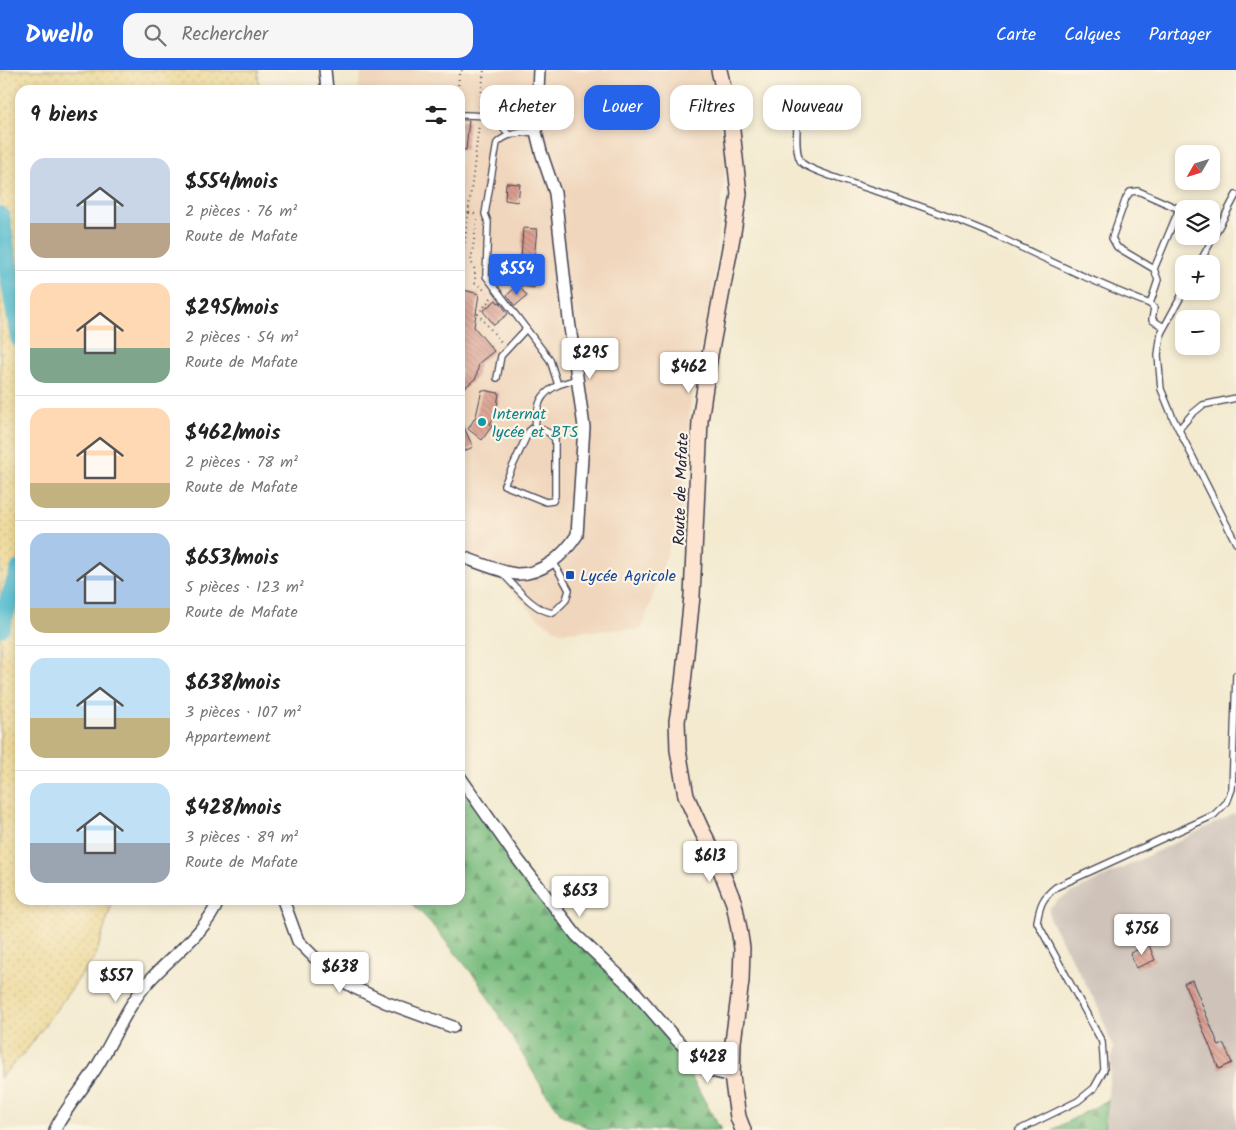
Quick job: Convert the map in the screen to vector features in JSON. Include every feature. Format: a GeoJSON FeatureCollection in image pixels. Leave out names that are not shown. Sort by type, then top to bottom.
{"type":"FeatureCollection","features":[{"type":"Feature","properties":{"kind":"main road","name":"Route de Mafate"},"geometry":{"type":"LineString","coordinates":[[719,70],[731,122],[739,194],[700,421],[692,596],[677,731],[678,750],[686,796],[716,858],[734,903],[740,929],[742,948],[741,981],[732,1076],[738,1117],[743,1130]]}},
{"type":"Feature","properties":{"kind":"street"},"geometry":{"type":"LineString","coordinates":[[325,70],[326,85]]}},
{"type":"Feature","properties":{"kind":"street"},"geometry":{"type":"LineString","coordinates":[[465,558],[516,574],[532,571],[553,561],[569,547],[577,535],[584,426],[569,320],[556,193],[536,132],[539,70]]}},
{"type":"Feature","properties":{"kind":"street"},"geometry":{"type":"LineString","coordinates":[[465,784],[516,857],[576,935],[630,986],[698,1060],[715,1072],[732,1076]]}},
{"type":"Feature","properties":{"kind":"street"},"geometry":{"type":"LineString","coordinates":[[55,1130],[72,1101],[99,1064],[130,1005],[150,980],[184,949],[206,923],[216,905]]}},
{"type":"Feature","properties":{"kind":"street"},"geometry":{"type":"LineString","coordinates":[[285,905],[298,942],[330,973],[355,988],[385,1002],[453,1027]]}},
{"type":"Feature","properties":{"kind":"street"},"geometry":{"type":"LineString","coordinates":[[698,1060],[715,1058],[733,1051]]}},
{"type":"Feature","properties":{"kind":"lane"},"geometry":{"type":"LineString","coordinates":[[465,115],[480,115]]}},
{"type":"Feature","properties":{"kind":"lane"},"geometry":{"type":"LineString","coordinates":[[505,130],[509,135]]}},
{"type":"Feature","properties":{"kind":"lane"},"geometry":{"type":"LineString","coordinates":[[797,130],[799,159],[804,165],[846,182],[944,215],[1150,304],[1154,308],[1152,320],[1164,327]]}},
{"type":"Feature","properties":{"kind":"lane"},"geometry":{"type":"LineString","coordinates":[[536,132],[509,135],[497,143],[485,214],[488,222],[486,276],[550,360],[558,385]]}},
{"type":"Feature","properties":{"kind":"lane"},"geometry":{"type":"LineString","coordinates":[[1150,304],[1158,280],[1154,269],[1117,247],[1112,238],[1126,198],[1130,192],[1138,191],[1179,208],[1154,269]]}},
{"type":"Feature","properties":{"kind":"lane"},"geometry":{"type":"LineString","coordinates":[[1204,255],[1236,195]]}},
{"type":"Feature","properties":{"kind":"lane"},"geometry":{"type":"LineString","coordinates":[[1179,300],[1161,333],[1158,355],[1162,389],[1179,430],[1236,543]]}},
{"type":"Feature","properties":{"kind":"lane"},"geometry":{"type":"LineString","coordinates":[[497,378],[501,356],[526,330]]}},
{"type":"Feature","properties":{"kind":"lane"},"geometry":{"type":"LineString","coordinates":[[535,426],[549,433],[555,439],[555,496],[553,501],[546,502],[504,485],[529,431],[535,426],[538,406],[546,391],[577,379]]}},
{"type":"Feature","properties":{"kind":"lane"},"geometry":{"type":"LineString","coordinates":[[1179,430],[1192,414],[1203,405],[1236,398]]}},
{"type":"Feature","properties":{"kind":"lane"},"geometry":{"type":"LineString","coordinates":[[498,569],[543,612],[553,613],[566,600],[568,590],[553,561]]}},
{"type":"Feature","properties":{"kind":"lane"},"geometry":{"type":"LineString","coordinates":[[1019,1130],[1078,1102],[1094,1088],[1104,1070],[1102,1042],[1037,922],[1045,896],[1056,887],[1214,815],[1226,802],[1232,789],[1236,675]]}},
{"type":"Feature","properties":{"kind":"path"},"geometry":{"type":"LineString","coordinates":[[458,85],[459,74],[462,70]]}},
{"type":"Feature","properties":{"kind":"path"},"geometry":{"type":"LineString","coordinates":[[483,85],[484,70]]}},
{"type":"Feature","properties":{"kind":"path"},"geometry":{"type":"LineString","coordinates":[[465,240],[480,115]]}},
{"type":"Feature","properties":{"kind":"shaded area"},"geometry":{"type":"Polygon","coordinates":[[[362,70],[710,70],[713,85],[670,85],[670,130],[721,130],[726,160],[712,295],[692,387],[682,507],[642,629],[560,632],[540,620],[481,558],[465,553],[465,85],[359,85],[362,70]]]}},
{"type":"Feature","properties":{"kind":"shaded area"},"geometry":{"type":"Polygon","coordinates":[[[1236,813],[1236,1130],[1104,1130],[1113,1048],[1098,1006],[1050,920],[1049,908],[1061,898],[1236,813]]]}},
{"type":"Feature","properties":{"kind":"green space"},"geometry":{"type":"Polygon","coordinates":[[[465,792],[562,926],[618,980],[656,1024],[693,1080],[721,1130],[593,1130],[562,1115],[545,1092],[479,982],[414,905],[465,905],[465,792]]]}},
{"type":"Feature","properties":{"kind":"green space"},"geometry":{"type":"Polygon","coordinates":[[[1108,1100],[1104,1130],[1052,1130],[1054,1129],[1108,1100]]]}},
{"type":"Feature","properties":{"kind":"sand"},"geometry":{"type":"Polygon","coordinates":[[[0,70],[258,70],[259,85],[15,85],[15,905],[111,905],[96,955],[26,1051],[0,1078],[0,70]]]}},
{"type":"Feature","properties":{"kind":"building"},"geometry":{"type":"Polygon","coordinates":[[[465,120],[469,120],[466,150],[465,120]]]}},
{"type":"Feature","properties":{"kind":"building"},"geometry":{"type":"Polygon","coordinates":[[[506,183],[520,184],[518,202],[505,200],[506,183]]]}},
{"type":"Feature","properties":{"kind":"building"},"geometry":{"type":"Polygon","coordinates":[[[523,228],[537,229],[534,259],[538,260],[534,288],[521,286],[525,258],[521,258],[523,228]]]}},
{"type":"Feature","properties":{"kind":"building"},"geometry":{"type":"Polygon","coordinates":[[[518,285],[527,296],[515,306],[507,295],[518,285]]]}},
{"type":"Feature","properties":{"kind":"building"},"geometry":{"type":"Polygon","coordinates":[[[465,290],[479,294],[474,327],[494,351],[479,363],[476,378],[465,388],[465,290]]]}},
{"type":"Feature","properties":{"kind":"building"},"geometry":{"type":"Polygon","coordinates":[[[496,300],[498,303],[500,302],[508,314],[494,325],[483,311],[496,300]]]}},
{"type":"Feature","properties":{"kind":"building","name":"Internat lycée et BTS"},"geometry":{"type":"Polygon","coordinates":[[[482,390],[499,393],[496,414],[490,424],[492,426],[482,440],[468,429],[476,416],[482,390]]]}},
{"type":"Feature","properties":{"kind":"building"},"geometry":{"type":"Polygon","coordinates":[[[465,430],[473,447],[465,451],[465,430]]]}},
{"type":"Feature","properties":{"kind":"building"},"geometry":{"type":"Polygon","coordinates":[[[1149,945],[1155,960],[1136,968],[1130,953],[1149,945]]]}},
{"type":"Feature","properties":{"kind":"building"},"geometry":{"type":"Polygon","coordinates":[[[1192,980],[1219,1046],[1224,1044],[1232,1063],[1219,1069],[1184,983],[1192,980]]]}},
{"type":"Feature","properties":{"kind":"waterway"},"geometry":{"type":"LineString","coordinates":[[0,216],[15,308]]}},
{"type":"Feature","properties":{"kind":"waterway"},"geometry":{"type":"LineString","coordinates":[[0,627],[15,584]]}},
{"type":"Feature","properties":{"kind":"place","name":"Internat lycée et BTS"},"geometry":{"type":"Point","coordinates":[482,422]}},
{"type":"Feature","properties":{"kind":"place","name":"Lycée Agricole"},"geometry":{"type":"Point","coordinates":[570,575]}}]}
